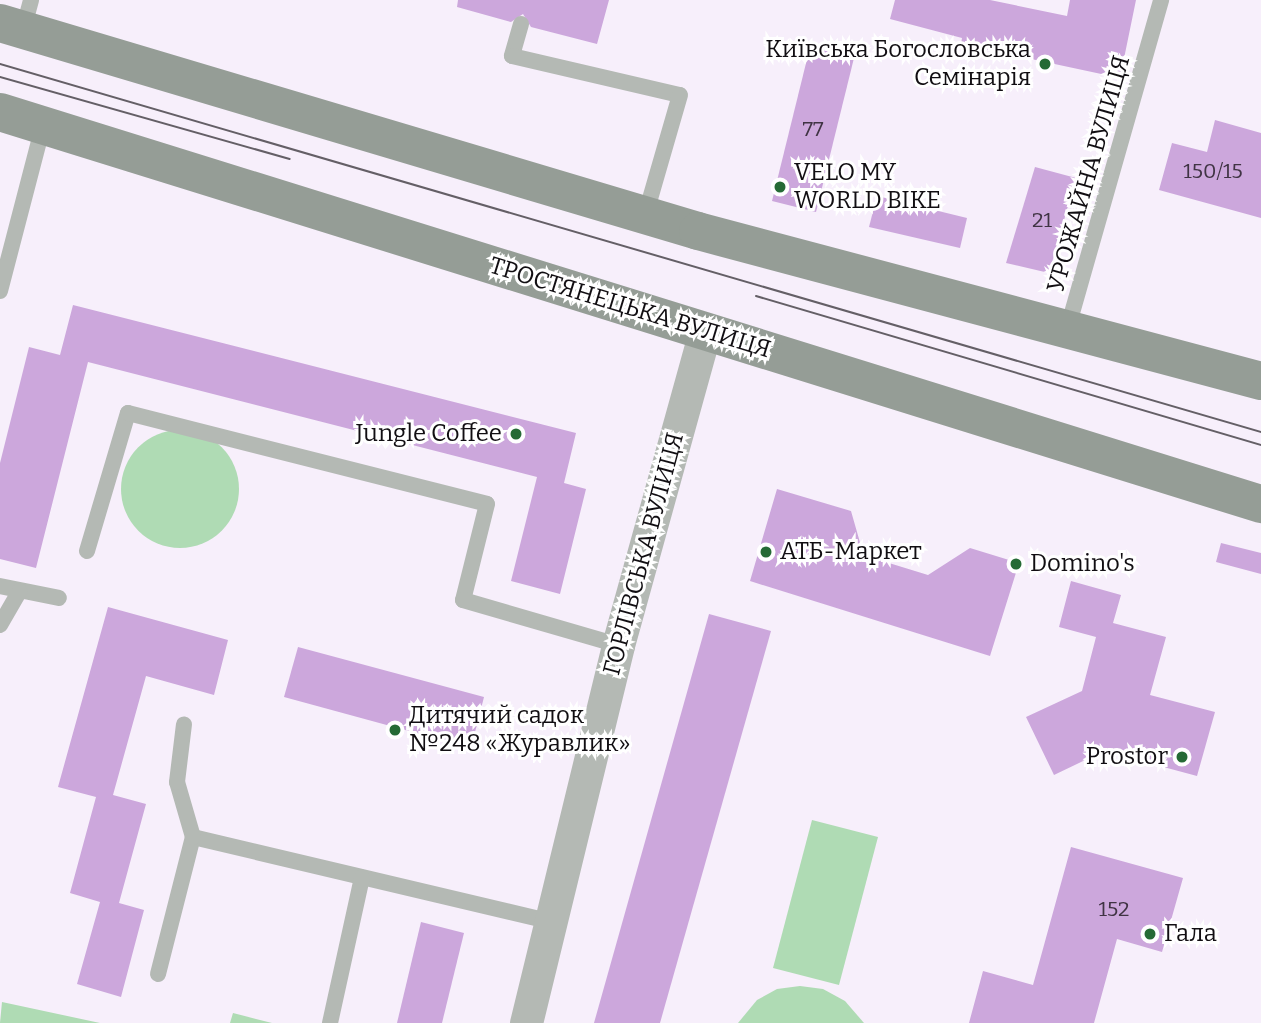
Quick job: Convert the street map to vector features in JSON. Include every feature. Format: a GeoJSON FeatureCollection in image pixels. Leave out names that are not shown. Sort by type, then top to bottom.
{"type":"FeatureCollection","features":[{"type":"Feature","properties":{"kind":"main road"},"geometry":{"type":"LineString","coordinates":[[18,17],[645,216],[1068,327],[1261,381]]}},
{"type":"Feature","properties":{"kind":"main road","name":"ТРОСТЯНЕЦЬКА ВУЛИЦЯ"},"geometry":{"type":"LineString","coordinates":[[0,112],[43,123],[1261,504]]}},
{"type":"Feature","properties":{"kind":"street","name":"ГОРЛІВСЬКА ВУЛИЦЯ"},"geometry":{"type":"LineString","coordinates":[[526,1023],[618,645],[705,331]]}},
{"type":"Feature","properties":{"kind":"lane","name":"УРОЖАЙНА ВУЛИЦЯ"},"geometry":{"type":"LineString","coordinates":[[1068,327],[1161,0]]}},
{"type":"Feature","properties":{"kind":"lane"},"geometry":{"type":"LineString","coordinates":[[522,24],[512,56],[680,95],[645,216]]}},
{"type":"Feature","properties":{"kind":"lane"},"geometry":{"type":"LineString","coordinates":[[0,291],[43,123]]}},
{"type":"Feature","properties":{"kind":"lane"},"geometry":{"type":"LineString","coordinates":[[87,551],[128,414],[487,504],[463,600],[618,645]]}},
{"type":"Feature","properties":{"kind":"lane"},"geometry":{"type":"LineString","coordinates":[[0,586],[59,598]]}},
{"type":"Feature","properties":{"kind":"lane"},"geometry":{"type":"LineString","coordinates":[[0,625],[20,591]]}},
{"type":"Feature","properties":{"kind":"lane"},"geometry":{"type":"LineString","coordinates":[[158,974],[193,837],[177,782],[184,724]]}},
{"type":"Feature","properties":{"kind":"lane"},"geometry":{"type":"LineString","coordinates":[[193,837],[549,920]]}},
{"type":"Feature","properties":{"kind":"lane"},"geometry":{"type":"LineString","coordinates":[[330,1023],[362,877]]}},
{"type":"Feature","properties":{"kind":"green space"},"geometry":{"type":"Polygon","coordinates":[[[180,430],[203,434],[222,447],[235,466],[239,489],[235,512],[222,531],[203,544],[180,548],[157,544],[138,531],[125,512],[121,489],[125,466],[138,447],[157,434],[180,430]]]}},
{"type":"Feature","properties":{"kind":"green space"},"geometry":{"type":"Polygon","coordinates":[[[812,820],[878,837],[839,985],[773,968],[812,820]]]}},
{"type":"Feature","properties":{"kind":"green space"},"geometry":{"type":"Polygon","coordinates":[[[800,986],[823,989],[845,1001],[864,1023],[738,1023],[757,1000],[777,989],[800,986]]]}},
{"type":"Feature","properties":{"kind":"green space"},"geometry":{"type":"Polygon","coordinates":[[[2,1002],[100,1023],[0,1023],[2,1002]]]}},
{"type":"Feature","properties":{"kind":"green space"},"geometry":{"type":"Polygon","coordinates":[[[233,1013],[272,1023],[230,1023],[233,1013]]]}},
{"type":"Feature","properties":{"kind":"building"},"geometry":{"type":"Polygon","coordinates":[[[458,0],[609,0],[597,44],[531,27],[523,14],[511,22],[457,7],[458,0]]]}},
{"type":"Feature","properties":{"kind":"building"},"geometry":{"type":"Polygon","coordinates":[[[895,0],[990,0],[1067,16],[1070,0],[1136,0],[1120,78],[961,44],[962,38],[890,19],[895,0]]]}},
{"type":"Feature","properties":{"kind":"building"},"geometry":{"type":"Polygon","coordinates":[[[810,47],[854,58],[816,212],[772,201],[810,47]]]}},
{"type":"Feature","properties":{"kind":"building"},"geometry":{"type":"Polygon","coordinates":[[[1215,120],[1261,133],[1261,218],[1159,190],[1172,143],[1207,152],[1215,120]]]}},
{"type":"Feature","properties":{"kind":"building"},"geometry":{"type":"Polygon","coordinates":[[[1035,167],[1076,178],[1049,273],[1006,263],[1035,167]]]}},
{"type":"Feature","properties":{"kind":"building"},"geometry":{"type":"Polygon","coordinates":[[[877,196],[967,218],[960,248],[869,227],[877,196]]]}},
{"type":"Feature","properties":{"kind":"building"},"geometry":{"type":"Polygon","coordinates":[[[73,305],[576,433],[564,483],[586,489],[560,594],[511,581],[537,477],[88,362],[36,568],[0,559],[0,463],[29,347],[60,355],[73,305]]]}},
{"type":"Feature","properties":{"kind":"building"},"geometry":{"type":"Polygon","coordinates":[[[777,489],[851,511],[861,546],[889,563],[928,575],[970,548],[1019,563],[990,656],[750,581],[777,489]]]}},
{"type":"Feature","properties":{"kind":"building"},"geometry":{"type":"Polygon","coordinates":[[[1221,543],[1261,553],[1261,574],[1216,562],[1221,543]]]}},
{"type":"Feature","properties":{"kind":"building"},"geometry":{"type":"Polygon","coordinates":[[[1071,581],[1121,595],[1113,623],[1166,637],[1150,695],[1215,712],[1197,776],[1104,751],[1054,775],[1026,717],[1082,691],[1096,637],[1059,627],[1071,581]]]}},
{"type":"Feature","properties":{"kind":"building"},"geometry":{"type":"Polygon","coordinates":[[[108,607],[228,640],[214,695],[146,676],[113,795],[146,804],[119,903],[144,910],[121,997],[77,984],[100,902],[70,893],[96,797],[58,787],[108,607]]]}},
{"type":"Feature","properties":{"kind":"building"},"geometry":{"type":"Polygon","coordinates":[[[709,614],[771,631],[660,1023],[594,1023],[709,614]]]}},
{"type":"Feature","properties":{"kind":"building"},"geometry":{"type":"Polygon","coordinates":[[[298,647],[484,697],[471,748],[284,697],[298,647]]]}},
{"type":"Feature","properties":{"kind":"building"},"geometry":{"type":"Polygon","coordinates":[[[1071,847],[1183,878],[1162,952],[1117,939],[1094,1023],[969,1023],[983,971],[1033,985],[1071,847]]]}},
{"type":"Feature","properties":{"kind":"building"},"geometry":{"type":"Polygon","coordinates":[[[421,922],[464,933],[442,1023],[397,1023],[421,922]]]}},
{"type":"Feature","properties":{"kind":"tram line"},"geometry":{"type":"LineString","coordinates":[[0,64],[1261,432]]}},
{"type":"Feature","properties":{"kind":"tram line"},"geometry":{"type":"LineString","coordinates":[[0,77],[290,159]]}},
{"type":"Feature","properties":{"kind":"tram line"},"geometry":{"type":"LineString","coordinates":[[756,296],[1261,445]]}},
{"type":"Feature","properties":{"kind":"place","name":"Київська Богословська Семінарія"},"geometry":{"type":"Point","coordinates":[1045,64]}},
{"type":"Feature","properties":{"kind":"place","name":"VELO MY WORLD BIKE"},"geometry":{"type":"Point","coordinates":[780,187]}},
{"type":"Feature","properties":{"kind":"place","name":"Jungle Coffee"},"geometry":{"type":"Point","coordinates":[516,434]}},
{"type":"Feature","properties":{"kind":"place","name":"АТБ-Маркет"},"geometry":{"type":"Point","coordinates":[766,552]}},
{"type":"Feature","properties":{"kind":"place","name":"Domino's"},"geometry":{"type":"Point","coordinates":[1016,564]}},
{"type":"Feature","properties":{"kind":"place","name":"Дитячий садок №248 «Журавлик»"},"geometry":{"type":"Point","coordinates":[395,730]}},
{"type":"Feature","properties":{"kind":"place","name":"Prostor"},"geometry":{"type":"Point","coordinates":[1182,757]}},
{"type":"Feature","properties":{"kind":"place","name":"Гала"},"geometry":{"type":"Point","coordinates":[1150,934]}}]}
